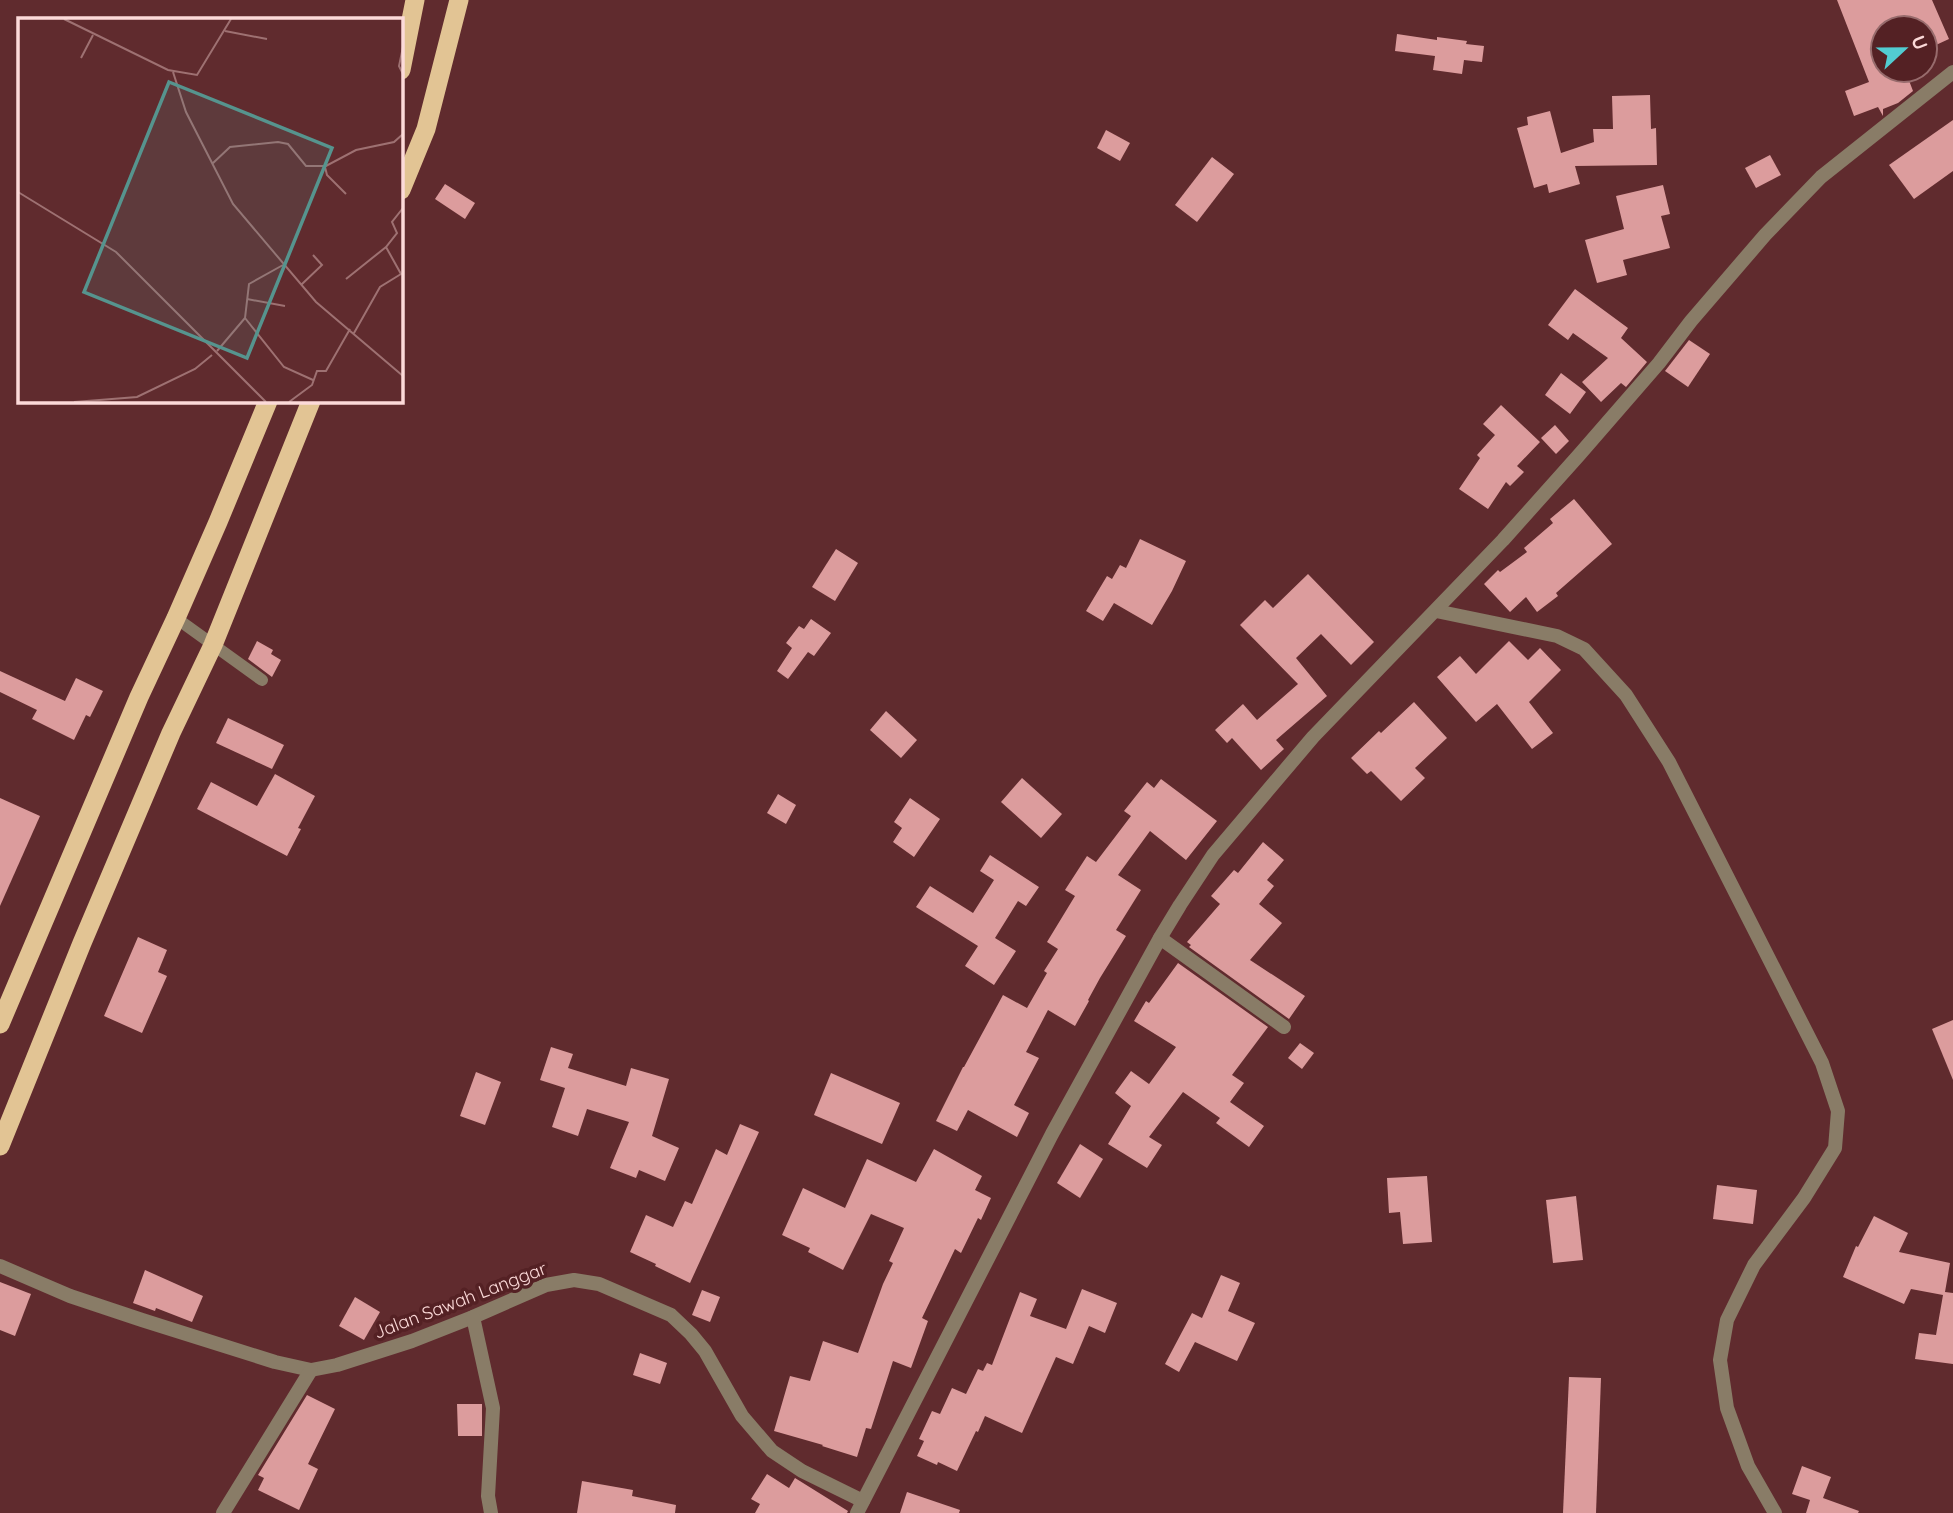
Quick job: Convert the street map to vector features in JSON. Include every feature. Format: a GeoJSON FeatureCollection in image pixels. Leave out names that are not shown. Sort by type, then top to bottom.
{"type":"FeatureCollection","features":[{"type":"Feature","properties":{"kind":"highway"},"geometry":{"type":"LineString","coordinates":[[402,66],[415,0]]}},
{"type":"Feature","properties":{"kind":"highway"},"geometry":{"type":"LineString","coordinates":[[402,188],[426,129],[459,0]]}},
{"type":"Feature","properties":{"kind":"highway"},"geometry":{"type":"LineString","coordinates":[[0,1024],[268,402]]}},
{"type":"Feature","properties":{"kind":"highway"},"geometry":{"type":"LineString","coordinates":[[0,1146],[87,930],[171,733],[213,645],[311,402]]}},
{"type":"Feature","properties":{"kind":"street"},"geometry":{"type":"LineString","coordinates":[[860,1507],[1052,1133],[1160,938],[1213,855],[1313,737],[1503,540],[1579,455],[1765,235],[1821,177],[1953,72]]}},
{"type":"Feature","properties":{"kind":"street"},"geometry":{"type":"LineString","coordinates":[[1436,611],[1557,636],[1584,649],[1626,695],[1669,762],[1822,1063],[1838,1111],[1835,1148],[1804,1198],[1755,1265],[1727,1321],[1720,1360],[1727,1408],[1748,1466],[1775,1513]]}},
{"type":"Feature","properties":{"kind":"street"},"geometry":{"type":"LineString","coordinates":[[1160,938],[1284,1027]]}},
{"type":"Feature","properties":{"kind":"street","name":"Jalan Sawah Langgar"},"geometry":{"type":"LineString","coordinates":[[0,1266],[70,1296],[275,1362],[311,1370],[337,1365],[412,1341],[546,1285],[574,1280],[599,1284],[671,1315],[705,1351],[742,1416],[772,1451],[860,1507]]}},
{"type":"Feature","properties":{"kind":"street"},"geometry":{"type":"LineString","coordinates":[[473,1317],[493,1408],[488,1496],[491,1513]]}},
{"type":"Feature","properties":{"kind":"street"},"geometry":{"type":"LineString","coordinates":[[223,1513],[311,1370]]}},
{"type":"Feature","properties":{"kind":"lane"},"geometry":{"type":"LineString","coordinates":[[176,618],[262,680]]}},
{"type":"Feature","properties":{"kind":"building"},"geometry":{"type":"Polygon","coordinates":[[[1837,0],[1932,0],[1938,14],[1869,14],[1869,82],[1837,0]]]}},
{"type":"Feature","properties":{"kind":"building"},"geometry":{"type":"Polygon","coordinates":[[[1939,16],[1949,39],[1939,44],[1939,16]]]}},
{"type":"Feature","properties":{"kind":"building"},"geometry":{"type":"Polygon","coordinates":[[[1397,34],[1467,41],[1466,44],[1484,46],[1482,62],[1464,60],[1462,74],[1433,70],[1435,56],[1395,51],[1397,34]]]}},
{"type":"Feature","properties":{"kind":"building"},"geometry":{"type":"Polygon","coordinates":[[[1869,82],[1910,84],[1913,91],[1898,103],[1883,109],[1883,116],[1878,107],[1854,116],[1845,91],[1869,82]]]}},
{"type":"Feature","properties":{"kind":"building"},"geometry":{"type":"Polygon","coordinates":[[[1650,95],[1651,129],[1656,128],[1657,165],[1575,166],[1580,184],[1549,193],[1547,184],[1534,188],[1517,128],[1528,125],[1527,117],[1550,111],[1561,153],[1594,142],[1593,129],[1613,129],[1612,96],[1650,95]]]}},
{"type":"Feature","properties":{"kind":"building"},"geometry":{"type":"Polygon","coordinates":[[[1953,120],[1953,171],[1914,199],[1889,165],[1953,120]]]}},
{"type":"Feature","properties":{"kind":"building"},"geometry":{"type":"Polygon","coordinates":[[[1106,130],[1130,143],[1120,161],[1097,148],[1106,130]]]}},
{"type":"Feature","properties":{"kind":"building"},"geometry":{"type":"Polygon","coordinates":[[[1770,155],[1781,175],[1756,188],[1745,168],[1770,155]]]}},
{"type":"Feature","properties":{"kind":"building"},"geometry":{"type":"Polygon","coordinates":[[[1212,157],[1234,174],[1197,222],[1175,205],[1212,157]]]}},
{"type":"Feature","properties":{"kind":"building"},"geometry":{"type":"Polygon","coordinates":[[[445,184],[475,203],[465,219],[435,199],[445,184]]]}},
{"type":"Feature","properties":{"kind":"building"},"geometry":{"type":"Polygon","coordinates":[[[1663,185],[1670,214],[1661,216],[1670,248],[1623,260],[1627,275],[1597,283],[1585,240],[1624,229],[1616,196],[1663,185]]]}},
{"type":"Feature","properties":{"kind":"building"},"geometry":{"type":"Polygon","coordinates":[[[1575,289],[1628,328],[1621,338],[1647,362],[1626,387],[1621,383],[1601,402],[1582,382],[1608,358],[1573,333],[1568,340],[1548,325],[1575,289]]]}},
{"type":"Feature","properties":{"kind":"building"},"geometry":{"type":"Polygon","coordinates":[[[1689,340],[1710,354],[1688,387],[1665,371],[1689,340]]]}},
{"type":"Feature","properties":{"kind":"building"},"geometry":{"type":"Polygon","coordinates":[[[1561,373],[1586,392],[1570,414],[1545,395],[1561,373]]]}},
{"type":"Feature","properties":{"kind":"building"},"geometry":{"type":"Polygon","coordinates":[[[1501,405],[1540,442],[1517,466],[1524,472],[1510,486],[1506,482],[1488,509],[1459,489],[1480,458],[1477,455],[1495,435],[1483,424],[1501,405]]]}},
{"type":"Feature","properties":{"kind":"building"},"geometry":{"type":"Polygon","coordinates":[[[1555,425],[1569,441],[1556,454],[1541,438],[1555,425]]]}},
{"type":"Feature","properties":{"kind":"building"},"geometry":{"type":"Polygon","coordinates":[[[1574,499],[1612,544],[1556,593],[1558,596],[1537,612],[1526,597],[1510,612],[1484,584],[1498,570],[1500,572],[1527,552],[1524,548],[1553,523],[1550,519],[1574,499]]]}},
{"type":"Feature","properties":{"kind":"building"},"geometry":{"type":"Polygon","coordinates":[[[1140,539],[1186,561],[1152,625],[1114,603],[1103,621],[1086,611],[1107,576],[1112,579],[1120,565],[1126,568],[1140,539]]]}},
{"type":"Feature","properties":{"kind":"building"},"geometry":{"type":"Polygon","coordinates":[[[836,549],[858,563],[835,601],[812,587],[836,549]]]}},
{"type":"Feature","properties":{"kind":"building"},"geometry":{"type":"Polygon","coordinates":[[[1308,574],[1374,642],[1351,665],[1321,634],[1296,658],[1327,696],[1276,740],[1284,749],[1261,770],[1232,738],[1227,743],[1215,730],[1243,704],[1257,720],[1298,684],[1240,625],[1265,600],[1273,608],[1308,574]]]}},
{"type":"Feature","properties":{"kind":"building"},"geometry":{"type":"Polygon","coordinates":[[[811,619],[831,633],[814,656],[808,652],[788,679],[777,671],[792,648],[786,643],[799,626],[804,629],[811,619]]]}},
{"type":"Feature","properties":{"kind":"building"},"geometry":{"type":"Polygon","coordinates":[[[257,641],[273,650],[271,654],[281,660],[272,677],[248,659],[257,641]]]}},
{"type":"Feature","properties":{"kind":"building"},"geometry":{"type":"Polygon","coordinates":[[[1509,641],[1528,660],[1540,648],[1561,670],[1529,702],[1553,733],[1532,749],[1497,704],[1476,722],[1437,677],[1460,656],[1476,674],[1509,641]]]}},
{"type":"Feature","properties":{"kind":"building"},"geometry":{"type":"Polygon","coordinates":[[[0,671],[65,701],[76,678],[103,691],[90,717],[86,715],[74,740],[32,719],[37,710],[0,692],[0,671]]]}},
{"type":"Feature","properties":{"kind":"building"},"geometry":{"type":"Polygon","coordinates":[[[1414,702],[1447,738],[1415,768],[1425,778],[1401,801],[1371,771],[1367,774],[1351,758],[1414,702]]]}},
{"type":"Feature","properties":{"kind":"building"},"geometry":{"type":"Polygon","coordinates":[[[886,711],[917,740],[901,758],[870,730],[886,711]]]}},
{"type":"Feature","properties":{"kind":"building"},"geometry":{"type":"Polygon","coordinates":[[[228,718],[284,745],[272,769],[216,743],[228,718]]]}},
{"type":"Feature","properties":{"kind":"building"},"geometry":{"type":"Polygon","coordinates":[[[275,774],[315,796],[287,856],[197,809],[211,782],[257,806],[275,774]]]}},
{"type":"Feature","properties":{"kind":"building"},"geometry":{"type":"Polygon","coordinates":[[[1022,778],[1062,814],[1041,838],[1001,802],[1022,778]]]}},
{"type":"Feature","properties":{"kind":"building"},"geometry":{"type":"Polygon","coordinates":[[[1161,779],[1217,821],[1186,860],[1150,831],[1118,875],[1141,890],[1116,930],[1126,936],[1075,1026],[1048,1010],[1026,1052],[1039,1058],[1014,1105],[1029,1113],[1017,1137],[968,1110],[957,1131],[936,1121],[1003,995],[1027,1008],[1047,973],[1044,971],[1058,949],[1047,942],[1075,896],[1065,890],[1087,856],[1096,862],[1131,816],[1124,811],[1147,782],[1154,788],[1161,779]]]}},
{"type":"Feature","properties":{"kind":"building"},"geometry":{"type":"Polygon","coordinates":[[[778,794],[796,805],[786,824],[767,813],[778,794]]]}},
{"type":"Feature","properties":{"kind":"building"},"geometry":{"type":"Polygon","coordinates":[[[0,798],[40,816],[0,906],[0,798]]]}},
{"type":"Feature","properties":{"kind":"building"},"geometry":{"type":"Polygon","coordinates":[[[910,798],[940,819],[914,857],[893,842],[902,828],[894,822],[910,798]]]}},
{"type":"Feature","properties":{"kind":"building"},"geometry":{"type":"Polygon","coordinates":[[[1263,842],[1284,860],[1267,880],[1274,886],[1259,904],[1282,923],[1250,960],[1305,996],[1289,1019],[1189,947],[1191,945],[1187,942],[1220,904],[1211,896],[1234,870],[1238,873],[1263,842]]]}},
{"type":"Feature","properties":{"kind":"building"},"geometry":{"type":"Polygon","coordinates":[[[990,855],[1039,887],[1026,906],[1018,901],[995,938],[1016,951],[994,985],[965,966],[978,946],[916,907],[930,886],[973,913],[994,880],[980,871],[990,855]]]}},
{"type":"Feature","properties":{"kind":"building"},"geometry":{"type":"Polygon","coordinates":[[[138,937],[167,950],[158,972],[167,976],[142,1033],[104,1016],[138,937]]]}},
{"type":"Feature","properties":{"kind":"building"},"geometry":{"type":"Polygon","coordinates":[[[1178,963],[1268,1027],[1232,1075],[1244,1083],[1230,1102],[1264,1126],[1249,1147],[1216,1123],[1220,1118],[1183,1092],[1149,1137],[1162,1145],[1147,1168],[1108,1144],[1131,1106],[1115,1093],[1131,1071],[1149,1084],[1176,1047],[1134,1021],[1146,1001],[1149,1003],[1178,963]]]}},
{"type":"Feature","properties":{"kind":"building"},"geometry":{"type":"Polygon","coordinates":[[[1953,1020],[1953,1080],[1932,1029],[1953,1020]]]}},
{"type":"Feature","properties":{"kind":"building"},"geometry":{"type":"Polygon","coordinates":[[[1300,1043],[1314,1053],[1302,1069],[1288,1058],[1300,1043]]]}},
{"type":"Feature","properties":{"kind":"building"},"geometry":{"type":"Polygon","coordinates":[[[551,1047],[573,1054],[568,1068],[626,1086],[631,1068],[669,1079],[652,1136],[679,1148],[665,1181],[639,1170],[636,1178],[610,1168],[629,1122],[587,1109],[578,1136],[552,1127],[565,1088],[540,1080],[551,1047]]]}},
{"type":"Feature","properties":{"kind":"building"},"geometry":{"type":"Polygon","coordinates":[[[476,1072],[501,1082],[485,1125],[460,1116],[476,1072]]]}},
{"type":"Feature","properties":{"kind":"building"},"geometry":{"type":"Polygon","coordinates":[[[831,1073],[900,1103],[882,1144],[814,1115],[831,1073]]]}},
{"type":"Feature","properties":{"kind":"building"},"geometry":{"type":"Polygon","coordinates":[[[740,1124],[759,1132],[690,1283],[630,1252],[646,1215],[673,1227],[685,1201],[692,1204],[716,1149],[727,1155],[740,1124]]]}},
{"type":"Feature","properties":{"kind":"building"},"geometry":{"type":"Polygon","coordinates":[[[1080,1144],[1103,1159],[1080,1198],[1057,1183],[1080,1144]]]}},
{"type":"Feature","properties":{"kind":"building"},"geometry":{"type":"Polygon","coordinates":[[[934,1149],[982,1176],[975,1190],[991,1198],[961,1253],[955,1249],[922,1318],[928,1321],[911,1368],[893,1361],[871,1429],[866,1428],[857,1457],[774,1431],[790,1376],[810,1381],[823,1341],[858,1353],[893,1263],[889,1261],[904,1228],[871,1214],[843,1270],[808,1252],[810,1248],[782,1235],[803,1188],[845,1208],[867,1159],[916,1182],[934,1149]]]}},
{"type":"Feature","properties":{"kind":"building"},"geometry":{"type":"Polygon","coordinates":[[[1427,1176],[1432,1242],[1403,1244],[1400,1212],[1389,1213],[1387,1178],[1427,1176]]]}},
{"type":"Feature","properties":{"kind":"building"},"geometry":{"type":"Polygon","coordinates":[[[1717,1185],[1757,1190],[1753,1224],[1713,1219],[1717,1185]]]}},
{"type":"Feature","properties":{"kind":"building"},"geometry":{"type":"Polygon","coordinates":[[[1576,1196],[1583,1260],[1553,1263],[1546,1200],[1576,1196]]]}},
{"type":"Feature","properties":{"kind":"building"},"geometry":{"type":"Polygon","coordinates":[[[1874,1216],[1908,1233],[1899,1252],[1950,1263],[1945,1292],[1953,1293],[1953,1364],[1915,1359],[1919,1333],[1936,1335],[1943,1295],[1911,1289],[1904,1304],[1843,1277],[1856,1246],[1858,1247],[1874,1216]]]}},
{"type":"Feature","properties":{"kind":"building"},"geometry":{"type":"Polygon","coordinates":[[[145,1270],[203,1296],[192,1322],[156,1308],[155,1311],[133,1303],[145,1270]]]}},
{"type":"Feature","properties":{"kind":"building"},"geometry":{"type":"Polygon","coordinates":[[[1221,1275],[1240,1283],[1228,1311],[1255,1323],[1237,1361],[1195,1342],[1179,1372],[1165,1364],[1192,1313],[1202,1318],[1221,1275]]]}},
{"type":"Feature","properties":{"kind":"building"},"geometry":{"type":"Polygon","coordinates":[[[0,1282],[31,1294],[15,1336],[0,1330],[0,1282]]]}},
{"type":"Feature","properties":{"kind":"building"},"geometry":{"type":"Polygon","coordinates":[[[1082,1289],[1117,1303],[1105,1333],[1089,1326],[1073,1364],[1056,1357],[1022,1433],[985,1416],[957,1471],[917,1456],[924,1441],[919,1439],[932,1411],[940,1414],[952,1388],[966,1394],[978,1369],[983,1371],[987,1363],[992,1365],[1020,1292],[1037,1299],[1030,1316],[1066,1329],[1082,1289]]]}},
{"type":"Feature","properties":{"kind":"building"},"geometry":{"type":"Polygon","coordinates":[[[702,1290],[720,1297],[710,1322],[692,1315],[702,1290]]]}},
{"type":"Feature","properties":{"kind":"building"},"geometry":{"type":"Polygon","coordinates":[[[355,1297],[380,1312],[364,1340],[339,1326],[355,1297]]]}},
{"type":"Feature","properties":{"kind":"building"},"geometry":{"type":"Polygon","coordinates":[[[640,1353],[667,1363],[660,1384],[633,1375],[640,1353]]]}},
{"type":"Feature","properties":{"kind":"building"},"geometry":{"type":"Polygon","coordinates":[[[1569,1377],[1601,1378],[1596,1513],[1563,1513],[1569,1377]]]}},
{"type":"Feature","properties":{"kind":"building"},"geometry":{"type":"Polygon","coordinates":[[[307,1395],[335,1409],[308,1464],[318,1469],[299,1510],[258,1490],[264,1478],[258,1475],[307,1395]]]}},
{"type":"Feature","properties":{"kind":"building"},"geometry":{"type":"Polygon","coordinates":[[[457,1404],[482,1404],[482,1436],[458,1436],[457,1404]]]}},
{"type":"Feature","properties":{"kind":"building"},"geometry":{"type":"Polygon","coordinates":[[[1802,1466],[1831,1477],[1823,1498],[1859,1511],[1858,1513],[1806,1513],[1810,1500],[1792,1494],[1802,1466]]]}},
{"type":"Feature","properties":{"kind":"building"},"geometry":{"type":"Polygon","coordinates":[[[767,1474],[789,1488],[795,1478],[848,1511],[755,1513],[760,1504],[751,1499],[767,1474]]]}},
{"type":"Feature","properties":{"kind":"building"},"geometry":{"type":"Polygon","coordinates":[[[582,1481],[633,1490],[632,1496],[676,1505],[675,1513],[577,1513],[582,1481]]]}},
{"type":"Feature","properties":{"kind":"building"},"geometry":{"type":"Polygon","coordinates":[[[907,1492],[960,1510],[959,1513],[900,1513],[907,1492]]]}}]}
